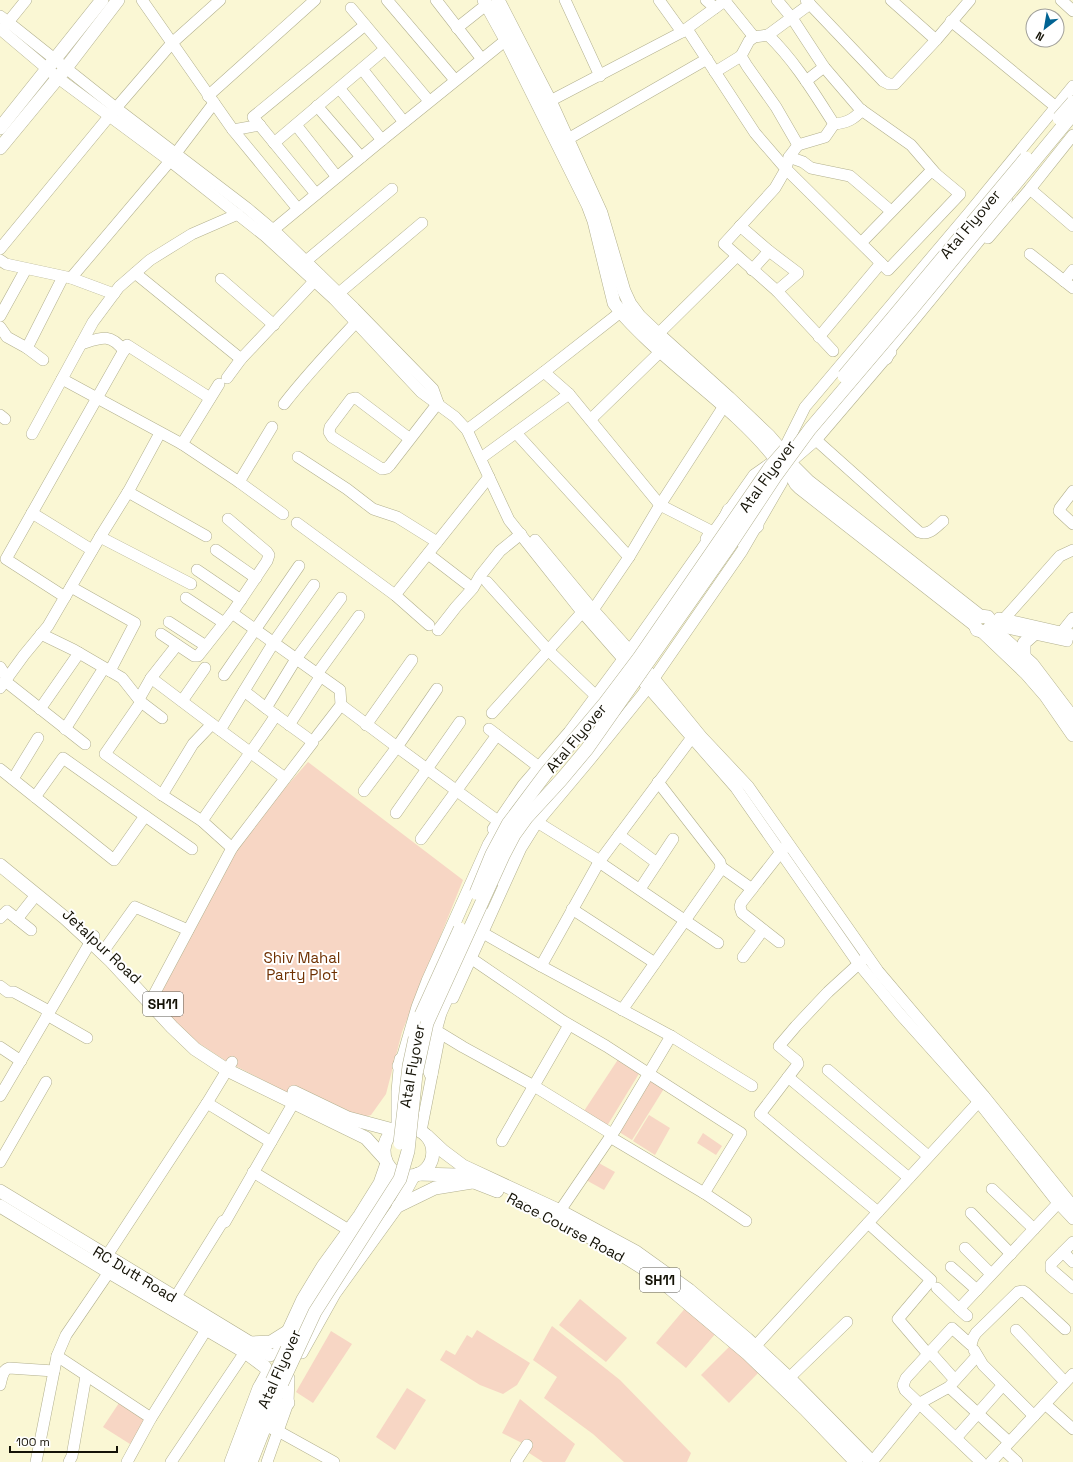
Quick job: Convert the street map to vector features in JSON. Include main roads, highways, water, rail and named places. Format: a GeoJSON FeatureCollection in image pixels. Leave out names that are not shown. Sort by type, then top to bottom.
{"type":"FeatureCollection","features":[{"type":"Feature","properties":{"kind":"main road"},"geometry":{"type":"LineString","coordinates":[[0,128],[102,0]]}},
{"type":"Feature","properties":{"kind":"main road"},"geometry":{"type":"LineString","coordinates":[[0,148],[62,73],[118,0]]}},
{"type":"Feature","properties":{"kind":"main road"},"geometry":{"type":"LineString","coordinates":[[489,2],[506,40],[562,142]]}},
{"type":"Feature","properties":{"kind":"main road"},"geometry":{"type":"LineString","coordinates":[[489,2],[550,102],[562,142],[594,221],[612,296],[654,338],[729,398],[769,436],[779,455],[776,467],[782,470],[790,466]]}},
{"type":"Feature","properties":{"kind":"main road","name":"Atal Flyover"},"geometry":{"type":"LineString","coordinates":[[241,1462],[268,1376],[353,1235],[381,1196],[391,1176],[399,1151],[408,1066],[420,1018],[492,854],[508,824],[527,817],[547,772],[592,719],[640,658],[771,466],[895,313],[1073,102]]}},
{"type":"Feature","properties":{"kind":"main road","name":"Atal Flyover"},"geometry":{"type":"LineString","coordinates":[[251,1462],[276,1396],[315,1312],[400,1179],[408,1151],[416,1074],[427,1023],[503,856],[514,836],[527,817],[566,775],[606,724],[730,545],[775,477],[802,440],[1073,114]]}},
{"type":"Feature","properties":{"kind":"main road"},"geometry":{"type":"LineString","coordinates":[[887,354],[998,216],[1008,193]]}},
{"type":"Feature","properties":{"kind":"main road"},"geometry":{"type":"LineString","coordinates":[[654,338],[660,352],[724,406],[765,445],[779,455],[791,454],[790,466]]}},
{"type":"Feature","properties":{"kind":"main road"},"geometry":{"type":"LineString","coordinates":[[790,466],[989,623],[1032,664],[1073,718]]}},
{"type":"Feature","properties":{"kind":"main road"},"geometry":{"type":"LineString","coordinates":[[592,719],[595,705],[664,614],[719,531],[729,510]]}},
{"type":"Feature","properties":{"kind":"main road"},"geometry":{"type":"LineString","coordinates":[[606,724],[614,720],[747,534],[757,526]]}},
{"type":"Feature","properties":{"kind":"main road"},"geometry":{"type":"LineString","coordinates":[[989,623],[1026,673],[1046,696],[1073,735]]}},
{"type":"Feature","properties":{"kind":"main road"},"geometry":{"type":"LineString","coordinates":[[1024,657],[1024,643],[1033,635]]}},
{"type":"Feature","properties":{"kind":"main road"},"geometry":{"type":"LineString","coordinates":[[399,1066],[428,981],[489,845],[501,823],[507,817],[527,817],[525,828],[499,879],[440,1013],[426,1063],[431,1074]]}},
{"type":"Feature","properties":{"kind":"main road","name":"Jetalpur Road"},"geometry":{"type":"LineString","coordinates":[[0,856],[104,950],[152,999],[187,1043],[294,1102],[345,1122]]}},
{"type":"Feature","properties":{"kind":"main road","name":"Jetalpur Road"},"geometry":{"type":"LineString","coordinates":[[0,865],[92,939]]}},
{"type":"Feature","properties":{"kind":"main road","name":"Jetalpur Road"},"geometry":{"type":"LineString","coordinates":[[229,1066],[345,1122]]}},
{"type":"Feature","properties":{"kind":"main road","name":"SH11"},"geometry":{"type":"LineString","coordinates":[[345,1122],[395,1129],[414,1128],[424,1133]]}},
{"type":"Feature","properties":{"kind":"main road","name":"SH11"},"geometry":{"type":"LineString","coordinates":[[345,1122],[366,1138],[394,1172],[402,1175],[417,1175]]}},
{"type":"Feature","properties":{"kind":"main road"},"geometry":{"type":"LineString","coordinates":[[386,1161],[384,1145],[395,1129]]}},
{"type":"Feature","properties":{"kind":"main road"},"geometry":{"type":"LineString","coordinates":[[417,1175],[424,1170],[432,1158],[433,1150],[431,1143],[424,1133]]}},
{"type":"Feature","properties":{"kind":"main road","name":"Race Course Road"},"geometry":{"type":"LineString","coordinates":[[424,1133],[443,1151],[463,1166],[557,1215],[654,1275],[789,1378],[872,1462]]}},
{"type":"Feature","properties":{"kind":"main road","name":"Race Course Road"},"geometry":{"type":"LineString","coordinates":[[417,1175],[456,1176],[557,1215]]}},
{"type":"Feature","properties":{"kind":"main road"},"geometry":{"type":"LineString","coordinates":[[398,1206],[436,1188],[474,1182]]}},
{"type":"Feature","properties":{"kind":"main road","name":"RC Dutt Road"},"geometry":{"type":"LineString","coordinates":[[0,1191],[175,1298],[248,1348],[268,1376]]}},
{"type":"Feature","properties":{"kind":"main road","name":"RC Dutt Road"},"geometry":{"type":"LineString","coordinates":[[0,1206],[206,1330],[248,1348],[274,1353]]}},
{"type":"Feature","properties":{"kind":"main road"},"geometry":{"type":"LineString","coordinates":[[248,1348],[271,1342],[287,1332]]}},
{"type":"Feature","properties":{"kind":"main road","name":"Race Course Road"},"geometry":{"type":"LineString","coordinates":[[752,1350],[805,1409],[856,1462]]}},
{"type":"Feature","properties":{"kind":"main road"},"geometry":{"type":"LineString","coordinates":[[274,1353],[288,1353],[295,1365],[289,1378],[280,1381],[268,1376],[266,1360],[274,1353]]}},
{"type":"Feature","properties":{"kind":"main road"},"geometry":{"type":"LineString","coordinates":[[235,1462],[258,1402],[258,1389]]}},
{"type":"Feature","properties":{"kind":"main road"},"geometry":{"type":"LineString","coordinates":[[260,1462],[284,1406]]}},
{"type":"Feature","properties":{"kind":"park label","name":"Shiv Mahal Party Plot"},"geometry":{"type":"Point","coordinates":[302,966]}}]}
